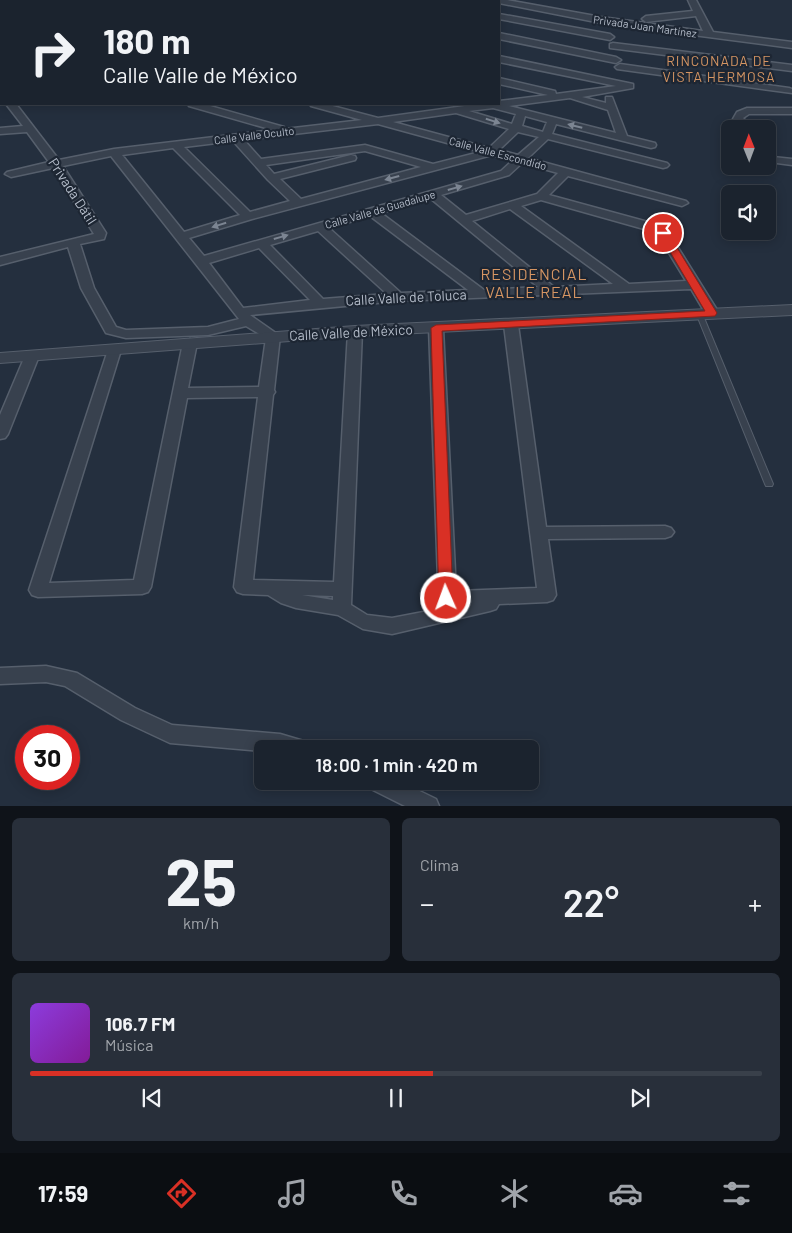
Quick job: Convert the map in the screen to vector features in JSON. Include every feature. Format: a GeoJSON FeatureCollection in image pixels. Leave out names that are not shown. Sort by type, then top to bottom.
{"type":"FeatureCollection","features":[{"type":"Feature","properties":{"kind":"street"},"geometry":{"type":"LineString","coordinates":[[692,0],[710,36]]}},
{"type":"Feature","properties":{"kind":"street","name":"Privada Juan Martínez"},"geometry":{"type":"LineString","coordinates":[[500,1],[601,20],[710,36],[792,45]]}},
{"type":"Feature","properties":{"kind":"street"},"geometry":{"type":"LineString","coordinates":[[646,19],[699,12]]}},
{"type":"Feature","properties":{"kind":"street"},"geometry":{"type":"LineString","coordinates":[[500,16],[611,41],[792,68]]}},
{"type":"Feature","properties":{"kind":"street"},"geometry":{"type":"LineString","coordinates":[[601,20],[611,41],[618,64],[630,86]]}},
{"type":"Feature","properties":{"kind":"street"},"geometry":{"type":"LineString","coordinates":[[500,36],[618,64],[790,88],[789,107],[747,111],[741,114],[739,120]]}},
{"type":"Feature","properties":{"kind":"street"},"geometry":{"type":"LineString","coordinates":[[500,59],[630,86]]}},
{"type":"Feature","properties":{"kind":"street"},"geometry":{"type":"LineString","coordinates":[[500,81],[612,108]]}},
{"type":"Feature","properties":{"kind":"street","name":"Calle Valle Oculto"},"geometry":{"type":"LineString","coordinates":[[500,103],[606,91],[630,86]]}},
{"type":"Feature","properties":{"kind":"street"},"geometry":{"type":"LineString","coordinates":[[606,91],[623,138]]}},
{"type":"Feature","properties":{"kind":"street"},"geometry":{"type":"LineString","coordinates":[[199,105],[287,131]]}},
{"type":"Feature","properties":{"kind":"street","name":"Calle Valle Escondido"},"geometry":{"type":"LineString","coordinates":[[319,105],[682,203]]}},
{"type":"Feature","properties":{"kind":"street"},"geometry":{"type":"LineString","coordinates":[[433,105],[663,166]]}},
{"type":"Feature","properties":{"kind":"street","name":"Calle Valle Oculto"},"geometry":{"type":"LineString","coordinates":[[11,174],[114,152],[378,121],[488,105]]}},
{"type":"Feature","properties":{"kind":"street"},"geometry":{"type":"LineString","coordinates":[[498,105],[651,145]]}},
{"type":"Feature","properties":{"kind":"street","name":"Privada Dátil"},"geometry":{"type":"LineString","coordinates":[[8,107],[31,129],[100,233],[100,236],[72,242],[77,263],[96,309],[111,330],[116,333],[208,331],[243,316]]}},
{"type":"Feature","properties":{"kind":"street"},"geometry":{"type":"LineString","coordinates":[[516,128],[522,112]]}},
{"type":"Feature","properties":{"kind":"street"},"geometry":{"type":"LineString","coordinates":[[546,136],[553,120]]}},
{"type":"Feature","properties":{"kind":"street","name":"Calle Valle de Guadalupe"},"geometry":{"type":"LineString","coordinates":[[182,236],[248,216],[491,152],[516,128]]}},
{"type":"Feature","properties":{"kind":"street"},"geometry":{"type":"LineString","coordinates":[[0,131],[31,129]]}},
{"type":"Feature","properties":{"kind":"street","name":"Calle Valle de Guadalupe"},"geometry":{"type":"LineString","coordinates":[[201,260],[505,173],[546,136]]}},
{"type":"Feature","properties":{"kind":"street"},"geometry":{"type":"LineString","coordinates":[[235,137],[272,178],[299,203]]}},
{"type":"Feature","properties":{"kind":"street"},"geometry":{"type":"LineString","coordinates":[[176,145],[248,216]]}},
{"type":"Feature","properties":{"kind":"street"},"geometry":{"type":"LineString","coordinates":[[258,163],[365,148],[434,167]]}},
{"type":"Feature","properties":{"kind":"street"},"geometry":{"type":"LineString","coordinates":[[114,152],[201,260],[243,316],[273,336],[268,392],[243,587],[344,589]]}},
{"type":"Feature","properties":{"kind":"street"},"geometry":{"type":"LineString","coordinates":[[272,178],[377,152]]}},
{"type":"Feature","properties":{"kind":"street"},"geometry":{"type":"LineString","coordinates":[[776,160],[792,162]]}},
{"type":"Feature","properties":{"kind":"street"},"geometry":{"type":"LineString","coordinates":[[462,220],[542,196],[566,171]]}},
{"type":"Feature","properties":{"kind":"street"},"geometry":{"type":"LineString","coordinates":[[432,194],[552,292]]}},
{"type":"Feature","properties":{"kind":"street"},"geometry":{"type":"LineString","coordinates":[[542,196],[655,228],[663,233],[693,285],[706,313]]}},
{"type":"Feature","properties":{"kind":"street"},"geometry":{"type":"LineString","coordinates":[[512,205],[625,287]]}},
{"type":"Feature","properties":{"kind":"street"},"geometry":{"type":"LineString","coordinates":[[372,212],[480,293]]}},
{"type":"Feature","properties":{"kind":"street"},"geometry":{"type":"LineString","coordinates":[[320,226],[398,297]]}},
{"type":"Feature","properties":{"kind":"street"},"geometry":{"type":"LineString","coordinates":[[0,260],[72,242]]}},
{"type":"Feature","properties":{"kind":"street"},"geometry":{"type":"LineString","coordinates":[[262,243],[320,302]]}},
{"type":"Feature","properties":{"kind":"street","name":"Calle Valle de Toluca"},"geometry":{"type":"LineString","coordinates":[[243,316],[320,302],[480,293],[552,292],[693,285]]}},
{"type":"Feature","properties":{"kind":"street","name":"Calle Valle de México"},"geometry":{"type":"LineString","coordinates":[[0,358],[355,331],[792,310]]}},
{"type":"Feature","properties":{"kind":"street"},"geometry":{"type":"LineString","coordinates":[[271,588],[284,598],[296,602],[342,608],[363,622],[392,626],[447,606],[518,596],[547,596],[511,325]]}},
{"type":"Feature","properties":{"kind":"street"},"geometry":{"type":"LineString","coordinates":[[436,328],[447,606]]}},
{"type":"Feature","properties":{"kind":"street"},"geometry":{"type":"LineString","coordinates":[[342,608],[355,331]]}},
{"type":"Feature","properties":{"kind":"street"},"geometry":{"type":"LineString","coordinates":[[114,350],[38,590],[142,587],[190,343]]}},
{"type":"Feature","properties":{"kind":"street"},"geometry":{"type":"LineString","coordinates":[[0,434],[32,356]]}},
{"type":"Feature","properties":{"kind":"street"},"geometry":{"type":"LineString","coordinates":[[180,392],[268,392]]}},
{"type":"Feature","properties":{"kind":"street"},"geometry":{"type":"LineString","coordinates":[[538,533],[665,532]]}},
{"type":"Feature","properties":{"kind":"street"},"geometry":{"type":"LineString","coordinates":[[0,676],[46,674],[70,679],[128,714],[170,734],[254,741]]}},
{"type":"Feature","properties":{"kind":"street"},"geometry":{"type":"LineString","coordinates":[[395,790],[428,806]]}},
{"type":"Feature","properties":{"kind":"lane"},"geometry":{"type":"LineString","coordinates":[[706,313],[769,484]]}},
{"type":"Feature","properties":{"kind":"district","name":"RINCONADA DE VISTA HERMOSA"},"geometry":{"type":"Point","coordinates":[719,68]}},
{"type":"Feature","properties":{"kind":"district","name":"RESIDENCIAL VALLE REAL"},"geometry":{"type":"Point","coordinates":[534,282]}},
{"type":"Feature","properties":{"kind":"route"},"geometry":{"type":"LineString","coordinates":[[446,598],[436,328],[712,313],[693,285],[669,240],[663,233]]}}]}
